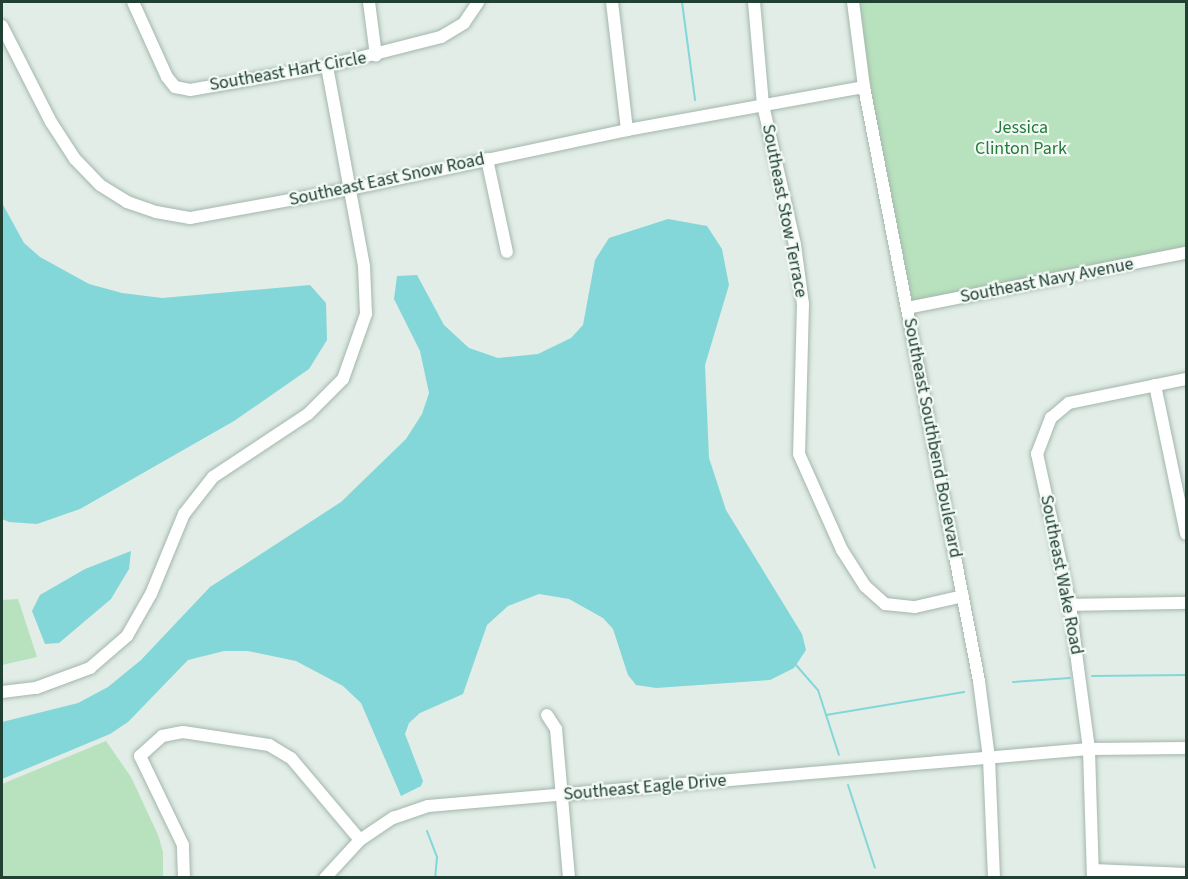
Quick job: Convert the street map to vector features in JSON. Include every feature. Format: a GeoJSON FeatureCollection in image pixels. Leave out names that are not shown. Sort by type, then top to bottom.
{"type":"FeatureCollection","features":[{"type":"Feature","properties":{"kind":"street","name":"Southeast Hart Circle"},"geometry":{"type":"LineString","coordinates":[[133,2],[167,77],[175,87],[190,90],[376,56],[441,37],[464,23],[478,2]]}},
{"type":"Feature","properties":{"kind":"street"},"geometry":{"type":"LineString","coordinates":[[369,2],[376,56]]}},
{"type":"Feature","properties":{"kind":"street"},"geometry":{"type":"LineString","coordinates":[[612,2],[627,130]]}},
{"type":"Feature","properties":{"kind":"street","name":"Southeast Stow Terrace"},"geometry":{"type":"LineString","coordinates":[[754,2],[763,105],[795,245],[803,304],[799,454],[842,550],[865,586],[885,604],[915,607],[963,596]]}},
{"type":"Feature","properties":{"kind":"street","name":"Southeast Southbend Boulevard"},"geometry":{"type":"LineString","coordinates":[[853,2],[864,87],[963,596],[989,758],[994,878]]}},
{"type":"Feature","properties":{"kind":"street","name":"Southeast East Snow Road"},"geometry":{"type":"LineString","coordinates":[[2,26],[51,122],[75,159],[100,185],[127,202],[156,212],[190,218],[350,189],[627,130],[864,87]]}},
{"type":"Feature","properties":{"kind":"street"},"geometry":{"type":"LineString","coordinates":[[2,692],[36,688],[90,668],[127,636],[151,594],[184,514],[213,477],[308,414],[344,379],[366,314],[364,266],[327,66]]}},
{"type":"Feature","properties":{"kind":"street"},"geometry":{"type":"LineString","coordinates":[[487,159],[507,252]]}},
{"type":"Feature","properties":{"kind":"street","name":"Southeast Navy Avenue"},"geometry":{"type":"LineString","coordinates":[[907,308],[1186,253]]}},
{"type":"Feature","properties":{"kind":"street","name":"Southeast Wake Road"},"geometry":{"type":"LineString","coordinates":[[1093,874],[1089,749],[1070,605],[1038,454],[1042,435],[1051,418],[1068,404],[1186,379]]}},
{"type":"Feature","properties":{"kind":"street"},"geometry":{"type":"LineString","coordinates":[[1155,385],[1186,534]]}},
{"type":"Feature","properties":{"kind":"street"},"geometry":{"type":"LineString","coordinates":[[1070,605],[1186,603]]}},
{"type":"Feature","properties":{"kind":"street"},"geometry":{"type":"LineString","coordinates":[[547,715],[556,729],[569,878]]}},
{"type":"Feature","properties":{"kind":"street"},"geometry":{"type":"LineString","coordinates":[[184,878],[183,845],[140,756],[162,736],[183,732],[268,745],[291,758],[360,840]]}},
{"type":"Feature","properties":{"kind":"street","name":"Southeast Eagle Drive"},"geometry":{"type":"LineString","coordinates":[[325,878],[360,840],[393,818],[428,806],[1089,749],[1186,748]]}},
{"type":"Feature","properties":{"kind":"street"},"geometry":{"type":"LineString","coordinates":[[1093,874],[1186,874]]}},
{"type":"Feature","properties":{"kind":"green space","name":"Jessica Clinton Park"},"geometry":{"type":"Polygon","coordinates":[[[860,2],[1186,2],[1186,247],[912,301],[867,73],[860,2]]]}},
{"type":"Feature","properties":{"kind":"green space"},"geometry":{"type":"Polygon","coordinates":[[[18,599],[37,657],[2,665],[2,600],[18,599]]]}},
{"type":"Feature","properties":{"kind":"green space"},"geometry":{"type":"Polygon","coordinates":[[[106,741],[131,777],[158,835],[163,852],[163,877],[2,877],[2,784],[106,741]]]}},
{"type":"Feature","properties":{"kind":"water"},"geometry":{"type":"Polygon","coordinates":[[[2,203],[24,243],[40,257],[89,284],[122,293],[162,298],[310,285],[326,303],[327,340],[309,369],[234,421],[80,509],[37,524],[9,522],[2,519],[2,203]]]}},
{"type":"Feature","properties":{"kind":"water"},"geometry":{"type":"Polygon","coordinates":[[[668,219],[707,226],[722,249],[729,285],[705,365],[709,458],[726,510],[802,634],[806,650],[794,668],[770,680],[656,688],[636,685],[628,675],[613,629],[603,618],[569,599],[539,594],[508,606],[487,625],[463,694],[420,713],[409,723],[405,734],[423,781],[421,786],[401,796],[361,703],[343,686],[296,661],[248,651],[224,651],[188,660],[128,722],[110,734],[2,779],[2,722],[78,703],[108,687],[141,660],[210,587],[341,502],[406,439],[422,414],[429,393],[420,351],[394,299],[397,276],[417,275],[444,325],[469,348],[498,358],[538,354],[571,338],[583,325],[595,260],[609,238],[668,219]]]}},
{"type":"Feature","properties":{"kind":"water"},"geometry":{"type":"Polygon","coordinates":[[[131,551],[129,569],[111,599],[59,643],[45,644],[32,611],[40,595],[85,569],[131,551]]]}},
{"type":"Feature","properties":{"kind":"waterway"},"geometry":{"type":"LineString","coordinates":[[682,2],[695,100]]}},
{"type":"Feature","properties":{"kind":"waterway"},"geometry":{"type":"LineString","coordinates":[[796,665],[818,690],[839,755]]}},
{"type":"Feature","properties":{"kind":"waterway"},"geometry":{"type":"LineString","coordinates":[[1092,676],[1186,675]]}},
{"type":"Feature","properties":{"kind":"waterway"},"geometry":{"type":"LineString","coordinates":[[1013,682],[1070,678]]}},
{"type":"Feature","properties":{"kind":"waterway"},"geometry":{"type":"LineString","coordinates":[[826,715],[964,692]]}},
{"type":"Feature","properties":{"kind":"waterway"},"geometry":{"type":"LineString","coordinates":[[848,785],[875,868]]}},
{"type":"Feature","properties":{"kind":"waterway"},"geometry":{"type":"LineString","coordinates":[[427,831],[437,857],[435,878]]}}]}
